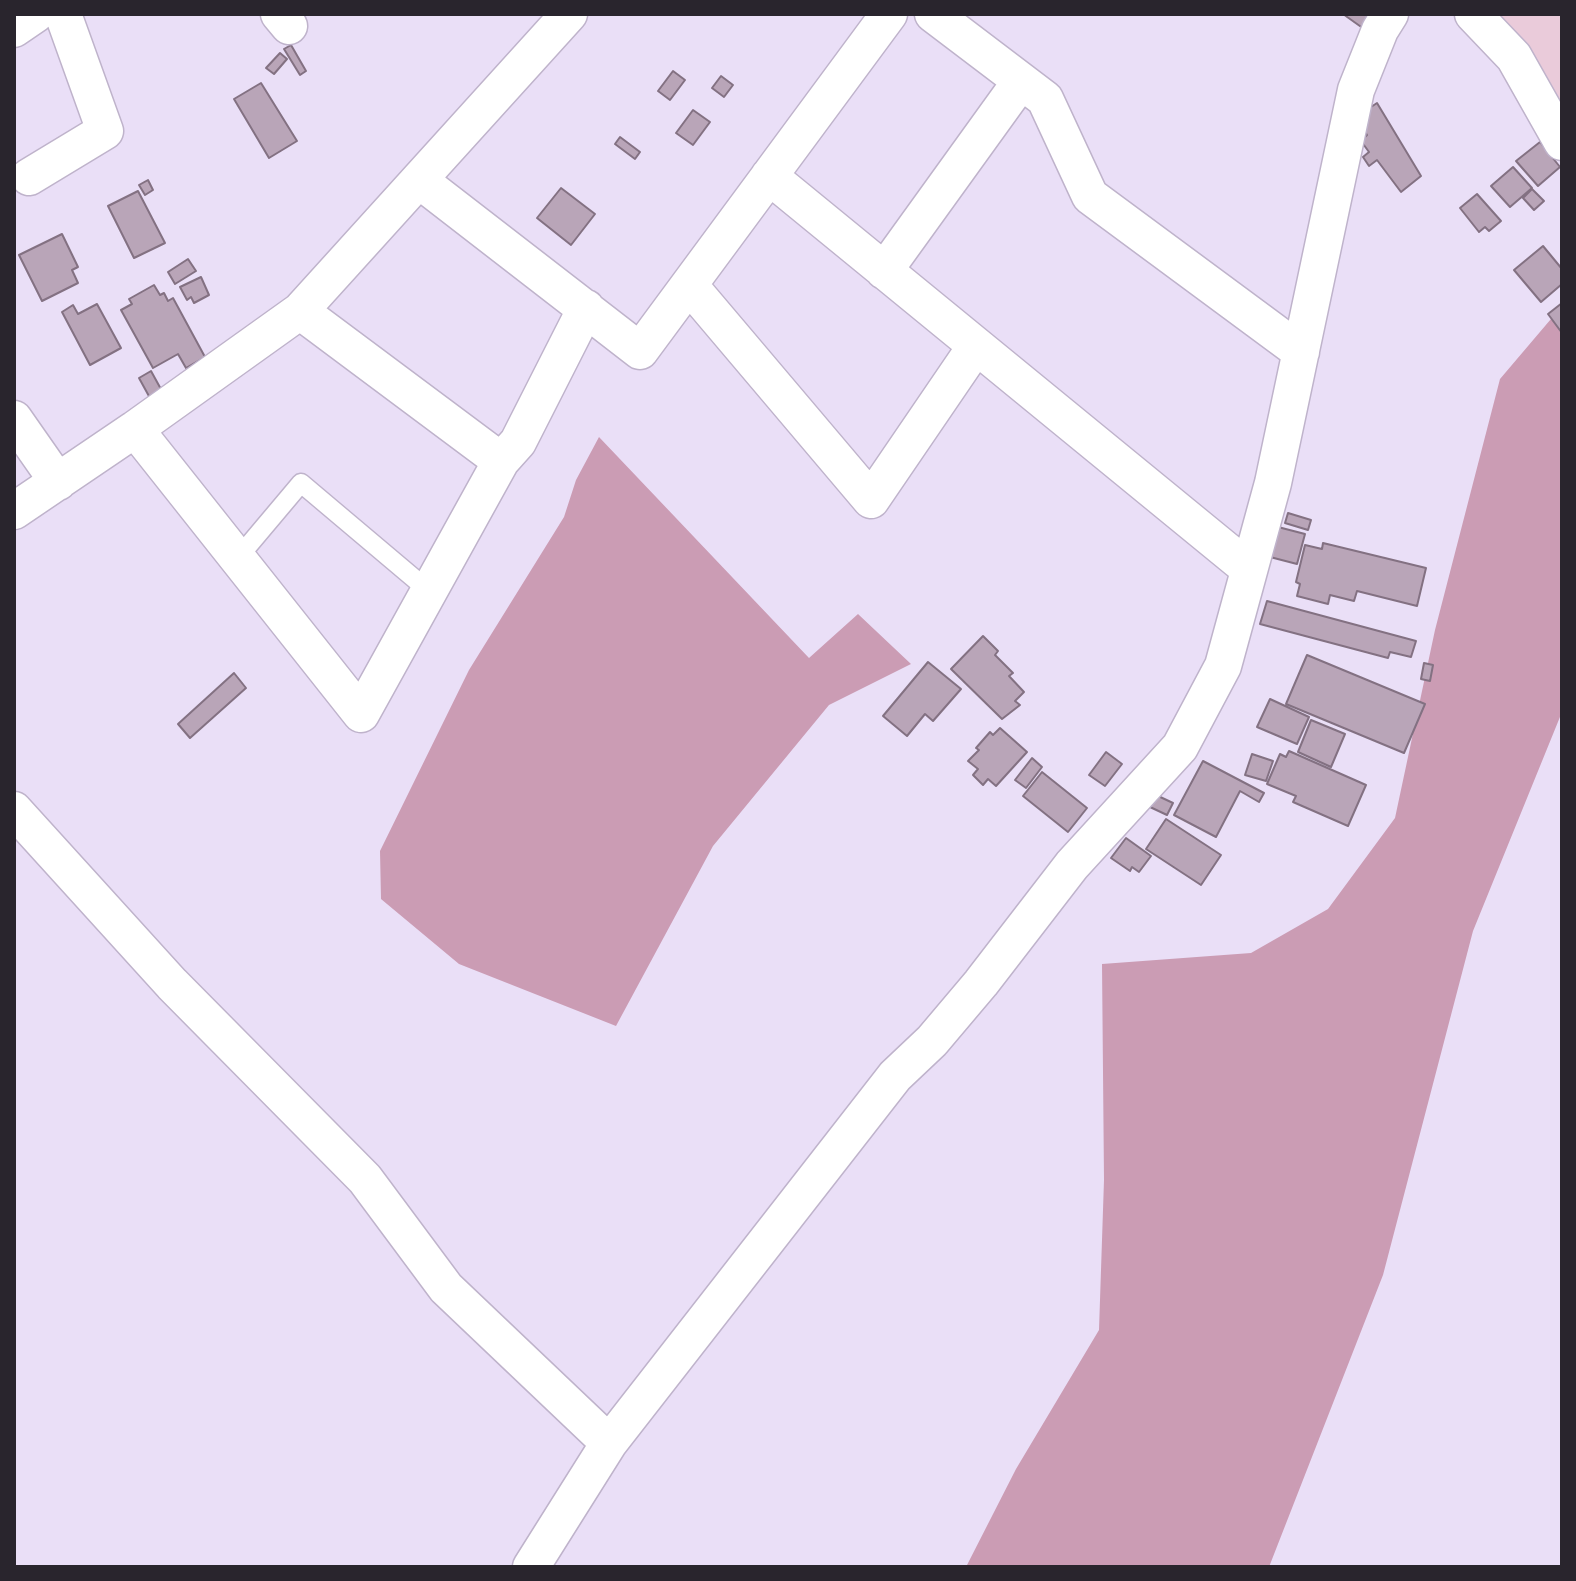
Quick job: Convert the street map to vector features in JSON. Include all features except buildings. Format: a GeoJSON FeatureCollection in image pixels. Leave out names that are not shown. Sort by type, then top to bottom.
{"type":"FeatureCollection","features":[{"type":"Feature","properties":{"kind":"street"},"geometry":{"type":"LineString","coordinates":[[14,29],[36,14]]}},
{"type":"Feature","properties":{"kind":"street"},"geometry":{"type":"LineString","coordinates":[[29,177],[105,131],[63,14]]}},
{"type":"Feature","properties":{"kind":"street"},"geometry":{"type":"LineString","coordinates":[[14,511],[300,311],[569,14]]}},
{"type":"Feature","properties":{"kind":"street"},"geometry":{"type":"LineString","coordinates":[[419,180],[640,351],[889,14]]}},
{"type":"Feature","properties":{"kind":"street"},"geometry":{"type":"LineString","coordinates":[[933,14],[1045,99],[1090,196],[1301,352]]}},
{"type":"Feature","properties":{"kind":"street"},"geometry":{"type":"LineString","coordinates":[[531,1567],[609,1443],[895,1076],[932,1041],[1072,865],[1180,747],[1223,666],[1273,483],[1356,90],[1380,30],[1390,14]]}},
{"type":"Feature","properties":{"kind":"street"},"geometry":{"type":"LineString","coordinates":[[1473,14],[1514,57],[1562,142]]}},
{"type":"Feature","properties":{"kind":"street"},"geometry":{"type":"LineString","coordinates":[[884,271],[1021,81]]}},
{"type":"Feature","properties":{"kind":"street"},"geometry":{"type":"LineString","coordinates":[[769,176],[1249,569]]}},
{"type":"Feature","properties":{"kind":"street"},"geometry":{"type":"LineString","coordinates":[[689,285],[871,500],[976,346]]}},
{"type":"Feature","properties":{"kind":"street"},"geometry":{"type":"LineString","coordinates":[[135,429],[361,714],[501,461],[518,442],[586,308]]}},
{"type":"Feature","properties":{"kind":"street"},"geometry":{"type":"LineString","coordinates":[[300,311],[501,461]]}},
{"type":"Feature","properties":{"kind":"street"},"geometry":{"type":"LineString","coordinates":[[14,419],[58,482]]}},
{"type":"Feature","properties":{"kind":"street"},"geometry":{"type":"LineString","coordinates":[[14,810],[172,984],[365,1179],[446,1288],[609,1443]]}},
{"type":"Feature","properties":{"kind":"lane"},"geometry":{"type":"LineString","coordinates":[[237,559],[301,483],[429,591]]}},
{"type":"Feature","properties":{"kind":"shaded area"},"geometry":{"type":"Polygon","coordinates":[[[1486,14],[1562,14],[1562,125],[1486,14]]]}},
{"type":"Feature","properties":{"kind":"shaded area"},"geometry":{"type":"Polygon","coordinates":[[[1562,306],[1562,712],[1473,931],[1383,1275],[1269,1567],[966,1567],[1016,1469],[1099,1330],[1104,1180],[1102,964],[1251,953],[1328,909],[1395,818],[1435,630],[1500,379],[1562,306]]]}},
{"type":"Feature","properties":{"kind":"shaded area"},"geometry":{"type":"Polygon","coordinates":[[[599,437],[809,658],[858,614],[911,664],[829,705],[713,846],[616,1026],[459,964],[381,899],[380,851],[469,670],[564,517],[576,480],[599,437]]]}}]}
